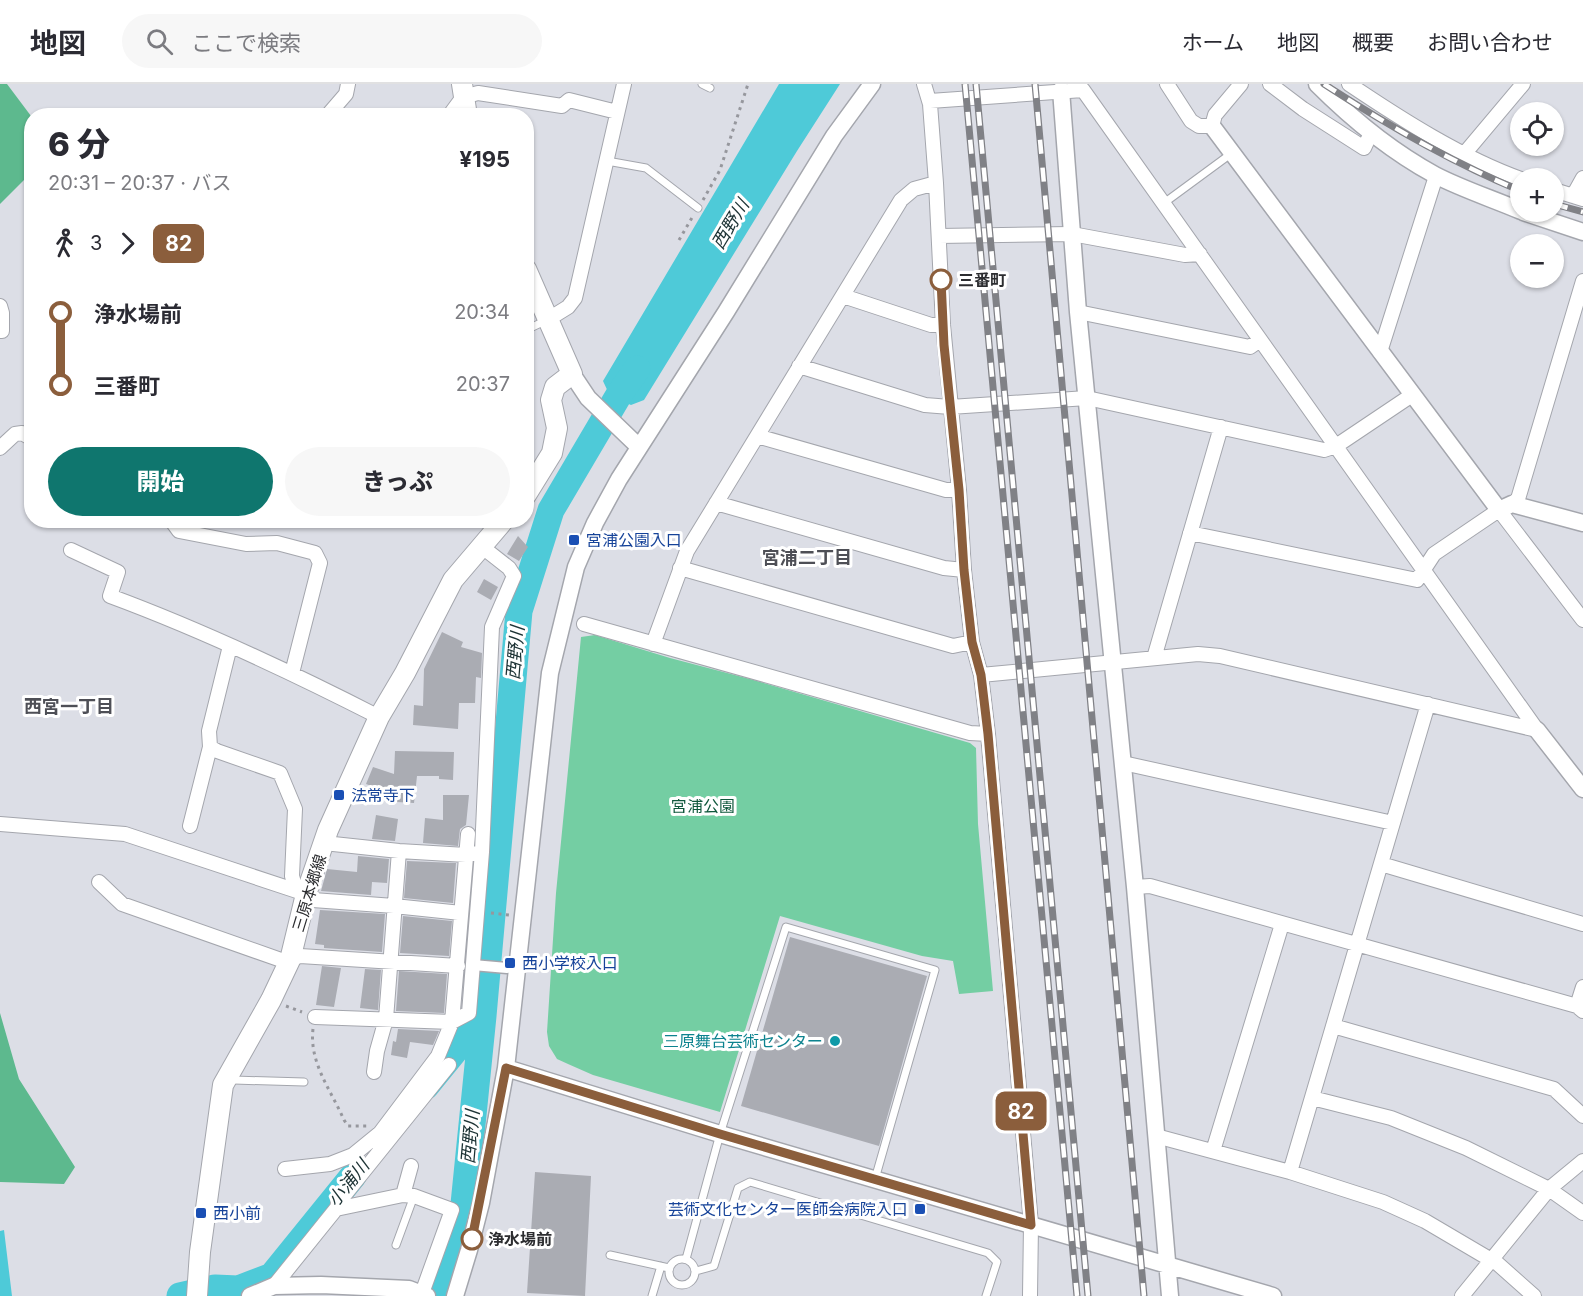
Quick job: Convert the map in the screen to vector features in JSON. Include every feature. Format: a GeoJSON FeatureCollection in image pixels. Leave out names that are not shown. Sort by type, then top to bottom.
{"type":"FeatureCollection","features":[{"type":"Feature","properties":{"kind":"main road"},"geometry":{"type":"LineString","coordinates":[[534,288],[572,374],[555,387],[551,400],[558,428],[552,453],[534,482]]}},
{"type":"Feature","properties":{"kind":"main road","name":"三原本郷線"},"geometry":{"type":"LineString","coordinates":[[197,1296],[200,1252],[223,1086],[271,1000],[290,960],[306,894],[324,843],[379,717],[405,673],[453,580],[497,528]]}},
{"type":"Feature","properties":{"kind":"street"},"geometry":{"type":"LineString","coordinates":[[334,108],[346,94],[348,84]]}},
{"type":"Feature","properties":{"kind":"street"},"geometry":{"type":"LineString","coordinates":[[547,320],[568,307],[575,298],[624,84]]}},
{"type":"Feature","properties":{"kind":"street"},"geometry":{"type":"LineString","coordinates":[[454,1296],[481,1203],[506,1068],[550,673],[576,567],[594,524],[619,479],[834,136],[872,84]]}},
{"type":"Feature","properties":{"kind":"street"},"geometry":{"type":"LineString","coordinates":[[924,84],[930,101],[943,324],[959,490],[964,570],[972,642],[981,675],[988,734],[1031,1225],[1030,1296]]}},
{"type":"Feature","properties":{"kind":"street"},"geometry":{"type":"LineString","coordinates":[[1167,84],[1191,121],[1199,126],[1212,126]]}},
{"type":"Feature","properties":{"kind":"street"},"geometry":{"type":"LineString","coordinates":[[1212,126],[1215,115],[1240,84]]}},
{"type":"Feature","properties":{"kind":"street"},"geometry":{"type":"LineString","coordinates":[[1270,84],[1303,109],[1364,148],[1371,133]]}},
{"type":"Feature","properties":{"kind":"street"},"geometry":{"type":"LineString","coordinates":[[1317,84],[1342,109],[1388,146],[1436,176],[1510,206]]}},
{"type":"Feature","properties":{"kind":"street"},"geometry":{"type":"LineString","coordinates":[[1349,84],[1389,111],[1465,153],[1510,174]]}},
{"type":"Feature","properties":{"kind":"street"},"geometry":{"type":"LineString","coordinates":[[1465,153],[1523,84]]}},
{"type":"Feature","properties":{"kind":"street"},"geometry":{"type":"LineString","coordinates":[[930,101],[1087,87],[1164,203],[1260,340],[1537,730],[1583,789]]}},
{"type":"Feature","properties":{"kind":"street"},"geometry":{"type":"LineString","coordinates":[[1061,90],[1078,312],[1135,887],[1170,1296]]}},
{"type":"Feature","properties":{"kind":"street"},"geometry":{"type":"LineString","coordinates":[[464,99],[478,93],[562,106],[569,100],[616,112]]}},
{"type":"Feature","properties":{"kind":"street"},"geometry":{"type":"LineString","coordinates":[[1212,126],[1412,395],[1505,507],[1583,620]]}},
{"type":"Feature","properties":{"kind":"street"},"geometry":{"type":"LineString","coordinates":[[1380,352],[1436,176]]}},
{"type":"Feature","properties":{"kind":"street"},"geometry":{"type":"LineString","coordinates":[[1578,198],[1583,178]]}},
{"type":"Feature","properties":{"kind":"street"},"geometry":{"type":"LineString","coordinates":[[653,644],[687,551],[799,366],[901,200],[914,189],[936,183]]}},
{"type":"Feature","properties":{"kind":"street"},"geometry":{"type":"LineString","coordinates":[[1554,222],[1583,232]]}},
{"type":"Feature","properties":{"kind":"street"},"geometry":{"type":"LineString","coordinates":[[939,236],[1072,234],[1185,255],[1200,254]]}},
{"type":"Feature","properties":{"kind":"street"},"geometry":{"type":"LineString","coordinates":[[1190,533],[1417,580],[1434,554],[1518,499],[1583,281]]}},
{"type":"Feature","properties":{"kind":"street"},"geometry":{"type":"LineString","coordinates":[[843,296],[931,325],[943,324]]}},
{"type":"Feature","properties":{"kind":"street"},"geometry":{"type":"LineString","coordinates":[[0,306],[2,331],[0,331]]}},
{"type":"Feature","properties":{"kind":"street"},"geometry":{"type":"LineString","coordinates":[[1078,312],[1250,347],[1260,340]]}},
{"type":"Feature","properties":{"kind":"street"},"geometry":{"type":"LineString","coordinates":[[799,366],[925,405],[950,407],[1087,399],[1324,450],[1336,446],[1412,395]]}},
{"type":"Feature","properties":{"kind":"street"},"geometry":{"type":"LineString","coordinates":[[572,374],[588,398],[639,447]]}},
{"type":"Feature","properties":{"kind":"street"},"geometry":{"type":"LineString","coordinates":[[1154,658],[1221,428]]}},
{"type":"Feature","properties":{"kind":"street"},"geometry":{"type":"LineString","coordinates":[[0,448],[15,434],[24,435]]}},
{"type":"Feature","properties":{"kind":"street"},"geometry":{"type":"LineString","coordinates":[[757,436],[946,490],[959,490]]}},
{"type":"Feature","properties":{"kind":"street"},"geometry":{"type":"LineString","coordinates":[[716,503],[944,568],[964,570]]}},
{"type":"Feature","properties":{"kind":"street"},"geometry":{"type":"LineString","coordinates":[[1505,507],[1583,523]]}},
{"type":"Feature","properties":{"kind":"street"},"geometry":{"type":"LineString","coordinates":[[177,528],[179,531],[246,544],[277,543],[315,553],[320,564],[292,673]]}},
{"type":"Feature","properties":{"kind":"street"},"geometry":{"type":"LineString","coordinates":[[315,1017],[452,1022],[469,1013],[482,852],[492,627],[514,576],[509,568],[481,546]]}},
{"type":"Feature","properties":{"kind":"street"},"geometry":{"type":"LineString","coordinates":[[71,550],[118,572],[110,596],[292,673],[379,717]]}},
{"type":"Feature","properties":{"kind":"street"},"geometry":{"type":"LineString","coordinates":[[680,568],[953,646],[972,642]]}},
{"type":"Feature","properties":{"kind":"street"},"geometry":{"type":"LineString","coordinates":[[584,624],[970,734],[988,734]]}},
{"type":"Feature","properties":{"kind":"street"},"geometry":{"type":"LineString","coordinates":[[190,826],[210,747],[209,731],[230,646]]}},
{"type":"Feature","properties":{"kind":"street"},"geometry":{"type":"LineString","coordinates":[[981,675],[1198,654],[1220,657],[1537,730]]}},
{"type":"Feature","properties":{"kind":"street"},"geometry":{"type":"LineString","coordinates":[[1290,1172],[1428,704]]}},
{"type":"Feature","properties":{"kind":"street"},"geometry":{"type":"LineString","coordinates":[[210,747],[280,774],[295,809],[292,876],[294,882],[313,900],[461,914]]}},
{"type":"Feature","properties":{"kind":"street"},"geometry":{"type":"LineString","coordinates":[[1123,763],[1393,823]]}},
{"type":"Feature","properties":{"kind":"street"},"geometry":{"type":"LineString","coordinates":[[0,824],[125,834],[306,894]]}},
{"type":"Feature","properties":{"kind":"street"},"geometry":{"type":"LineString","coordinates":[[285,1168],[330,1164],[353,1155],[384,1128],[438,1056],[452,1022],[468,834]]}},
{"type":"Feature","properties":{"kind":"street"},"geometry":{"type":"LineString","coordinates":[[324,843],[466,855],[482,852]]}},
{"type":"Feature","properties":{"kind":"street"},"geometry":{"type":"LineString","coordinates":[[374,1072],[386,1018],[399,851]]}},
{"type":"Feature","properties":{"kind":"street"},"geometry":{"type":"LineString","coordinates":[[1381,864],[1583,924]]}},
{"type":"Feature","properties":{"kind":"street"},"geometry":{"type":"LineString","coordinates":[[99,882],[122,903],[284,962],[300,956],[458,966]]}},
{"type":"Feature","properties":{"kind":"street"},"geometry":{"type":"LineString","coordinates":[[1135,887],[1150,886],[1580,1008],[1583,987]]}},
{"type":"Feature","properties":{"kind":"street"},"geometry":{"type":"LineString","coordinates":[[1213,1151],[1282,924]]}},
{"type":"Feature","properties":{"kind":"street"},"geometry":{"type":"LineString","coordinates":[[473,965],[507,968]]}},
{"type":"Feature","properties":{"kind":"street"},"geometry":{"type":"LineString","coordinates":[[1333,1026],[1554,1089],[1583,1116]]}},
{"type":"Feature","properties":{"kind":"street"},"geometry":{"type":"LineString","coordinates":[[274,1286],[449,1065]]}},
{"type":"Feature","properties":{"kind":"street"},"geometry":{"type":"LineString","coordinates":[[506,1068],[720,1134],[1273,1296]]}},
{"type":"Feature","properties":{"kind":"street"},"geometry":{"type":"LineString","coordinates":[[1312,1098],[1391,1118],[1466,1148],[1549,1189],[1583,1213]]}},
{"type":"Feature","properties":{"kind":"street"},"geometry":{"type":"LineString","coordinates":[[1155,1136],[1290,1172],[1383,1202],[1415,1216],[1489,1261],[1498,1264],[1534,1296]]}},
{"type":"Feature","properties":{"kind":"street"},"geometry":{"type":"LineString","coordinates":[[1462,1296],[1549,1189],[1583,1161]]}},
{"type":"Feature","properties":{"kind":"street"},"geometry":{"type":"LineString","coordinates":[[409,1196],[411,1166]]}},
{"type":"Feature","properties":{"kind":"street"},"geometry":{"type":"LineString","coordinates":[[250,1296],[274,1286],[321,1285],[409,1289],[423,1295],[452,1210],[409,1196],[337,1209]]}},
{"type":"Feature","properties":{"kind":"lane"},"geometry":{"type":"LineString","coordinates":[[702,84],[710,88]]}},
{"type":"Feature","properties":{"kind":"lane"},"geometry":{"type":"LineString","coordinates":[[1164,203],[1232,153]]}},
{"type":"Feature","properties":{"kind":"lane"},"geometry":{"type":"LineString","coordinates":[[607,161],[646,168],[698,208]]}},
{"type":"Feature","properties":{"kind":"lane"},"geometry":{"type":"LineString","coordinates":[[534,326],[547,320]]}},
{"type":"Feature","properties":{"kind":"lane"},"geometry":{"type":"LineString","coordinates":[[686,1259],[720,1134],[786,927],[935,970],[876,1179]]}},
{"type":"Feature","properties":{"kind":"lane"},"geometry":{"type":"LineString","coordinates":[[228,1076],[234,1080],[304,1082]]}},
{"type":"Feature","properties":{"kind":"lane"},"geometry":{"type":"LineString","coordinates":[[696,1271],[714,1266],[738,1188],[750,1182],[988,1253],[998,1262],[986,1296]]}},
{"type":"Feature","properties":{"kind":"lane"},"geometry":{"type":"LineString","coordinates":[[396,1245],[409,1196]]}},
{"type":"Feature","properties":{"kind":"lane"},"geometry":{"type":"LineString","coordinates":[[610,1255],[669,1268]]}},
{"type":"Feature","properties":{"kind":"lane"},"geometry":{"type":"LineString","coordinates":[[686,1259],[694,1266],[695,1276],[689,1284],[678,1285],[670,1279],[669,1268],[676,1260],[686,1259]]}},
{"type":"Feature","properties":{"kind":"lane"},"geometry":{"type":"LineString","coordinates":[[652,1296],[661,1266]]}},
{"type":"Feature","properties":{"kind":"path"},"geometry":{"type":"LineString","coordinates":[[679,240],[720,170],[748,84]]}},
{"type":"Feature","properties":{"kind":"path"},"geometry":{"type":"LineString","coordinates":[[477,912],[514,915]]}},
{"type":"Feature","properties":{"kind":"path"},"geometry":{"type":"LineString","coordinates":[[271,1000],[315,1017],[311,1046],[319,1070],[348,1126],[364,1125],[384,1128]]}},
{"type":"Feature","properties":{"kind":"green space"},"geometry":{"type":"Polygon","coordinates":[[[0,84],[7,84],[25,108],[24,180],[0,204],[0,84]]]}},
{"type":"Feature","properties":{"kind":"green space","name":"宮浦公園"},"geometry":{"type":"Polygon","coordinates":[[[595,635],[970,743],[976,748],[978,824],[993,991],[959,994],[953,961],[922,956],[780,916],[720,1112],[593,1075],[557,1059],[549,1046],[547,1032],[556,893],[581,637],[595,635]]]}},
{"type":"Feature","properties":{"kind":"green space"},"geometry":{"type":"Polygon","coordinates":[[[0,1013],[19,1079],[75,1167],[64,1184],[0,1182],[0,1013]]]}},
{"type":"Feature","properties":{"kind":"water"},"geometry":{"type":"Polygon","coordinates":[[[779,84],[840,84],[644,400],[631,405],[610,396],[603,381],[779,84]]]}},
{"type":"Feature","properties":{"kind":"water"},"geometry":{"type":"Polygon","coordinates":[[[4,1230],[12,1296],[0,1296],[0,1231],[4,1230]]]}},
{"type":"Feature","properties":{"kind":"building"},"geometry":{"type":"Polygon","coordinates":[[[518,536],[528,547],[519,561],[507,554],[518,536]]]}},
{"type":"Feature","properties":{"kind":"building"},"geometry":{"type":"Polygon","coordinates":[[[484,579],[498,587],[491,600],[477,592],[484,579]]]}},
{"type":"Feature","properties":{"kind":"building"},"geometry":{"type":"Polygon","coordinates":[[[442,632],[463,642],[461,647],[482,653],[481,678],[476,677],[475,703],[459,703],[458,729],[413,725],[414,705],[423,706],[424,669],[442,632]]]}},
{"type":"Feature","properties":{"kind":"building"},"geometry":{"type":"Polygon","coordinates":[[[395,751],[454,752],[453,780],[439,779],[439,776],[417,776],[414,803],[397,802],[397,795],[366,784],[373,767],[394,774],[395,751]]]}},
{"type":"Feature","properties":{"kind":"building"},"geometry":{"type":"Polygon","coordinates":[[[443,795],[469,795],[466,825],[460,829],[458,846],[423,843],[425,818],[443,820],[443,795]]]}},
{"type":"Feature","properties":{"kind":"building"},"geometry":{"type":"Polygon","coordinates":[[[376,815],[398,819],[395,841],[372,839],[376,815]]]}},
{"type":"Feature","properties":{"kind":"building"},"geometry":{"type":"Polygon","coordinates":[[[358,856],[389,859],[387,883],[372,882],[371,895],[321,891],[327,869],[357,872],[358,856]]]}},
{"type":"Feature","properties":{"kind":"building"},"geometry":{"type":"Polygon","coordinates":[[[407,861],[456,863],[453,903],[404,898],[407,861]]]}},
{"type":"Feature","properties":{"kind":"building"},"geometry":{"type":"Polygon","coordinates":[[[320,910],[385,914],[382,952],[324,948],[324,945],[315,944],[320,910]]]}},
{"type":"Feature","properties":{"kind":"building"},"geometry":{"type":"Polygon","coordinates":[[[403,916],[452,921],[449,956],[400,953],[403,916]]]}},
{"type":"Feature","properties":{"kind":"building","name":"三原舞台芸術センター"},"geometry":{"type":"Polygon","coordinates":[[[790,937],[927,976],[879,1146],[741,1106],[790,937]]]}},
{"type":"Feature","properties":{"kind":"building"},"geometry":{"type":"Polygon","coordinates":[[[322,966],[341,968],[334,1007],[316,1005],[322,966]]]}},
{"type":"Feature","properties":{"kind":"building"},"geometry":{"type":"Polygon","coordinates":[[[365,969],[381,970],[378,1010],[360,1008],[365,969]]]}},
{"type":"Feature","properties":{"kind":"building"},"geometry":{"type":"Polygon","coordinates":[[[399,971],[447,974],[444,1013],[396,1011],[399,971]]]}},
{"type":"Feature","properties":{"kind":"building"},"geometry":{"type":"Polygon","coordinates":[[[398,1029],[439,1031],[433,1045],[410,1042],[407,1058],[391,1055],[398,1029]]]}},
{"type":"Feature","properties":{"kind":"building"},"geometry":{"type":"Polygon","coordinates":[[[535,1172],[591,1176],[585,1296],[527,1293],[535,1172]]]}},
{"type":"Feature","properties":{"kind":"waterway","name":"西野川"},"geometry":{"type":"LineString","coordinates":[[442,1296],[464,1204],[519,611],[551,510],[620,393],[637,369]]}},
{"type":"Feature","properties":{"kind":"waterway","name":"小浦川"},"geometry":{"type":"LineString","coordinates":[[426,1086],[483,1016]]}},
{"type":"Feature","properties":{"kind":"waterway","name":"小浦川"},"geometry":{"type":"LineString","coordinates":[[180,1296],[215,1288],[238,1289],[272,1276],[353,1176]]}},
{"type":"Feature","properties":{"kind":"railway"},"geometry":{"type":"LineString","coordinates":[[965,84],[1077,1296]]}},
{"type":"Feature","properties":{"kind":"railway"},"geometry":{"type":"LineString","coordinates":[[976,84],[1088,1296]]}},
{"type":"Feature","properties":{"kind":"railway"},"geometry":{"type":"LineString","coordinates":[[1035,84],[1144,1296]]}},
{"type":"Feature","properties":{"kind":"railway"},"geometry":{"type":"LineString","coordinates":[[1324,84],[1420,142],[1510,186]]}},
{"type":"Feature","properties":{"kind":"railway"},"geometry":{"type":"LineString","coordinates":[[1564,207],[1583,212]]}},
{"type":"Feature","properties":{"kind":"bus line","name":"82"},"geometry":{"type":"LineString","coordinates":[[472,1239],[481,1203],[506,1068],[720,1134],[1031,1225],[988,734],[981,675],[972,642],[964,570],[959,490],[944,345],[941,280]]}},
{"type":"Feature","properties":{"kind":"place","name":"三番町"},"geometry":{"type":"Point","coordinates":[941,280]}},
{"type":"Feature","properties":{"kind":"place","name":"宮浦公園入口"},"geometry":{"type":"Point","coordinates":[574,540]}},
{"type":"Feature","properties":{"kind":"place","name":"法常寺下"},"geometry":{"type":"Point","coordinates":[339,795]}},
{"type":"Feature","properties":{"kind":"place","name":"西小学校入口"},"geometry":{"type":"Point","coordinates":[510,963]}},
{"type":"Feature","properties":{"kind":"place","name":"三原舞台芸術センター"},"geometry":{"type":"Point","coordinates":[835,1041]}},
{"type":"Feature","properties":{"kind":"place","name":"芸術文化センター医師会病院入口"},"geometry":{"type":"Point","coordinates":[920,1209]}},
{"type":"Feature","properties":{"kind":"place","name":"西小前"},"geometry":{"type":"Point","coordinates":[201,1213]}},
{"type":"Feature","properties":{"kind":"place","name":"浄水場前"},"geometry":{"type":"Point","coordinates":[472,1239]}},
{"type":"Feature","properties":{"kind":"district","name":"宮浦二丁目"},"geometry":{"type":"Point","coordinates":[807,557]}},
{"type":"Feature","properties":{"kind":"district","name":"西宮一丁目"},"geometry":{"type":"Point","coordinates":[69,706]}}]}
